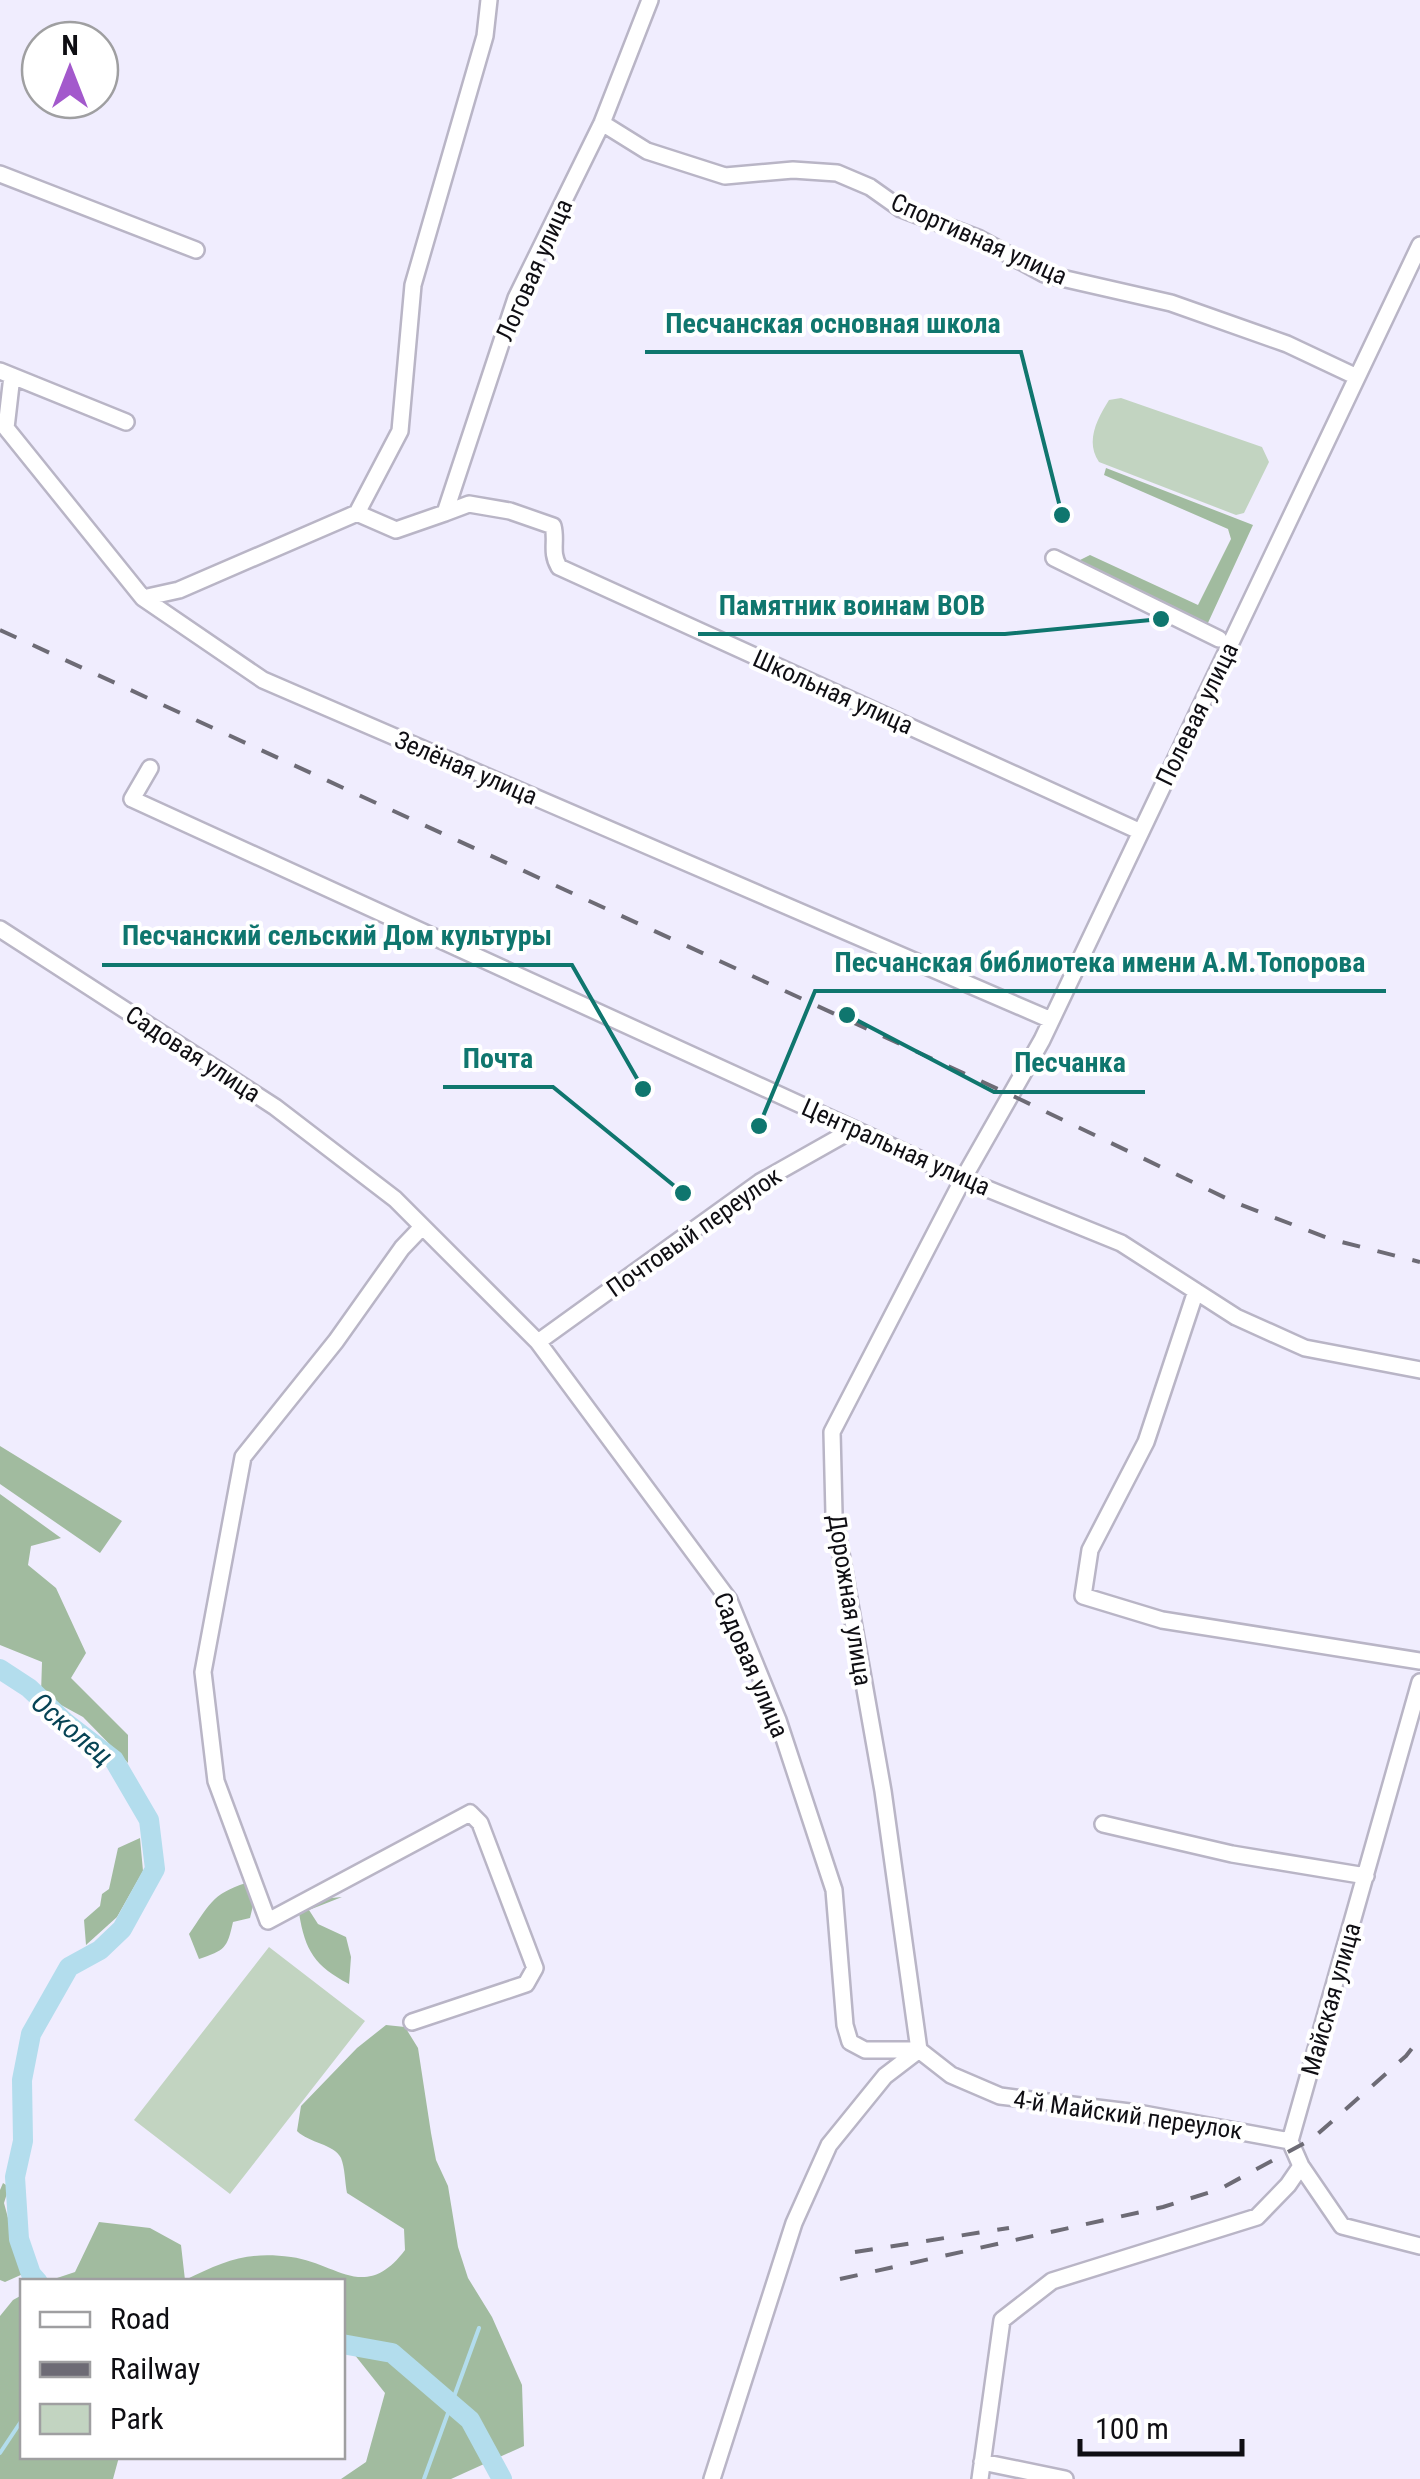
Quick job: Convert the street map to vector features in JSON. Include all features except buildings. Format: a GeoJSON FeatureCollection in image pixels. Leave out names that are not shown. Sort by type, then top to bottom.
{"type":"FeatureCollection","features":[{"type":"Feature","properties":{"kind":"street"},"geometry":{"type":"LineString","coordinates":[[143,598],[179,590],[357,513],[400,431],[413,284],[485,36],[489,0]]}},
{"type":"Feature","properties":{"kind":"street","name":"Логовая улица"},"geometry":{"type":"LineString","coordinates":[[444,513],[516,298],[602,124],[650,0]]}},
{"type":"Feature","properties":{"kind":"street","name":"Спортивная улица"},"geometry":{"type":"LineString","coordinates":[[602,124],[647,151],[725,176],[793,170],[836,172],[870,187],[901,209],[978,238],[1044,274],[1171,303],[1286,344],[1358,377]]}},
{"type":"Feature","properties":{"kind":"street"},"geometry":{"type":"LineString","coordinates":[[0,174],[196,250]]}},
{"type":"Feature","properties":{"kind":"street","name":"Полевая улица"},"geometry":{"type":"LineString","coordinates":[[964,1179],[1051,1020],[1420,245]]}},
{"type":"Feature","properties":{"kind":"street"},"geometry":{"type":"LineString","coordinates":[[6,374],[126,422]]}},
{"type":"Feature","properties":{"kind":"street","name":"Зелёная улица"},"geometry":{"type":"LineString","coordinates":[[6,374],[6,428],[143,598],[263,680],[1051,1020]]}},
{"type":"Feature","properties":{"kind":"street","name":"Школьная улица"},"geometry":{"type":"LineString","coordinates":[[444,513],[469,504],[510,511],[552,526],[552,556],[559,567],[1141,832]]}},
{"type":"Feature","properties":{"kind":"street"},"geometry":{"type":"LineString","coordinates":[[357,513],[396,530],[444,513]]}},
{"type":"Feature","properties":{"kind":"street"},"geometry":{"type":"LineString","coordinates":[[1054,558],[1219,638]]}},
{"type":"Feature","properties":{"kind":"street"},"geometry":{"type":"LineString","coordinates":[[168,612],[179,590]]}},
{"type":"Feature","properties":{"kind":"street","name":"Центральная улица"},"geometry":{"type":"LineString","coordinates":[[150,768],[132,799],[964,1179],[1122,1243],[1236,1317],[1305,1348],[1420,1370]]}},
{"type":"Feature","properties":{"kind":"street","name":"Садовая улица"},"geometry":{"type":"LineString","coordinates":[[0,929],[276,1107],[396,1199],[538,1342],[729,1600],[778,1720],[834,1890],[845,2025],[850,2042],[866,2050],[918,2050]]}},
{"type":"Feature","properties":{"kind":"street","name":"Почтовый переулок"},"geometry":{"type":"LineString","coordinates":[[538,1342],[760,1182],[854,1129]]}},
{"type":"Feature","properties":{"kind":"street","name":"Дорожная улица"},"geometry":{"type":"LineString","coordinates":[[918,2050],[883,1791],[834,1514],[832,1432],[964,1179]]}},
{"type":"Feature","properties":{"kind":"street"},"geometry":{"type":"LineString","coordinates":[[412,2022],[526,1984],[535,1968],[480,1824],[470,1813],[268,1921],[216,1781],[203,1672],[244,1457],[422,1227]]}},
{"type":"Feature","properties":{"kind":"street"},"geometry":{"type":"LineString","coordinates":[[1196,1291],[1146,1442],[1090,1550],[1083,1596],[1162,1620],[1420,1661]]}},
{"type":"Feature","properties":{"kind":"street","name":"Майская улица"},"geometry":{"type":"LineString","coordinates":[[1290,2141],[1420,1682]]}},
{"type":"Feature","properties":{"kind":"street"},"geometry":{"type":"LineString","coordinates":[[1103,1824],[1232,1854],[1366,1876]]}},
{"type":"Feature","properties":{"kind":"street"},"geometry":{"type":"LineString","coordinates":[[712,2479],[794,2222],[829,2144],[885,2076],[918,2050]]}},
{"type":"Feature","properties":{"kind":"street","name":"4-й Майский переулок"},"geometry":{"type":"LineString","coordinates":[[918,2050],[951,2074],[1000,2096],[1138,2113],[1290,2141]]}},
{"type":"Feature","properties":{"kind":"street"},"geometry":{"type":"LineString","coordinates":[[1290,2141],[1300,2166],[1342,2226],[1420,2246]]}},
{"type":"Feature","properties":{"kind":"street"},"geometry":{"type":"LineString","coordinates":[[980,2479],[1002,2320],[1052,2281],[1258,2217],[1300,2166]]}},
{"type":"Feature","properties":{"kind":"street"},"geometry":{"type":"LineString","coordinates":[[982,2462],[1066,2479]]}},
{"type":"Feature","properties":{"kind":"green space"},"geometry":{"type":"Polygon","coordinates":[[[1121,398],[1262,447],[1269,462],[1244,513],[1236,515],[1099,462],[1093,447],[1097,423],[1109,400],[1121,398]]]}},
{"type":"Feature","properties":{"kind":"green space"},"geometry":{"type":"Polygon","coordinates":[[[1106,468],[1253,525],[1207,625],[1082,567],[1080,560],[1090,555],[1198,605],[1231,539],[1228,529],[1104,475],[1106,468]]]}},
{"type":"Feature","properties":{"kind":"green space"},"geometry":{"type":"Polygon","coordinates":[[[0,1446],[122,1521],[100,1553],[0,1484],[0,1446]]]}},
{"type":"Feature","properties":{"kind":"green space"},"geometry":{"type":"Polygon","coordinates":[[[0,1494],[61,1538],[31,1546],[28,1565],[56,1588],[86,1653],[71,1678],[128,1735],[128,1763],[83,1717],[41,1694],[42,1662],[0,1645],[0,1494]]]}},
{"type":"Feature","properties":{"kind":"green space"},"geometry":{"type":"Polygon","coordinates":[[[140,1838],[143,1871],[117,1917],[86,1945],[84,1920],[100,1906],[102,1894],[109,1889],[118,1848],[140,1838]]]}},
{"type":"Feature","properties":{"kind":"green space"},"geometry":{"type":"Polygon","coordinates":[[[246,1883],[255,1897],[250,1918],[233,1922],[223,1947],[199,1959],[189,1934],[218,1897],[246,1883]]]}},
{"type":"Feature","properties":{"kind":"green space"},"geometry":{"type":"Polygon","coordinates":[[[342,1897],[309,1910],[318,1924],[346,1937],[351,1957],[349,1984],[314,1956],[299,1913],[311,1900],[342,1897]]]}},
{"type":"Feature","properties":{"kind":"green space"},"geometry":{"type":"Polygon","coordinates":[[[269,1947],[365,2021],[230,2194],[134,2120],[269,1947]]]}},
{"type":"Feature","properties":{"kind":"green space"},"geometry":{"type":"Polygon","coordinates":[[[386,2025],[405,2027],[418,2048],[436,2160],[448,2186],[458,2247],[468,2278],[492,2317],[522,2385],[524,2446],[451,2479],[341,2479],[366,2462],[385,2393],[354,2354],[345,2352],[345,2279],[187,2279],[224,2263],[261,2255],[291,2257],[363,2277],[391,2266],[405,2250],[404,2229],[347,2193],[338,2153],[297,2131],[301,2106],[357,2048],[386,2025]]]}},
{"type":"Feature","properties":{"kind":"green space"},"geometry":{"type":"Polygon","coordinates":[[[3,2183],[9,2187],[4,2203],[23,2274],[5,2282],[0,2280],[3,2183]]]}},
{"type":"Feature","properties":{"kind":"green space"},"geometry":{"type":"Polygon","coordinates":[[[99,2222],[150,2228],[181,2245],[185,2279],[54,2279],[75,2272],[99,2222]]]}},
{"type":"Feature","properties":{"kind":"green space"},"geometry":{"type":"Polygon","coordinates":[[[20,2296],[20,2459],[118,2459],[113,2479],[0,2479],[0,2316],[20,2296]]]}},
{"type":"Feature","properties":{"kind":"waterway","name":"Осколец"},"geometry":{"type":"LineString","coordinates":[[0,1669],[29,1688],[114,1760],[149,1820],[155,1869],[122,1929],[100,1950],[69,1967],[31,2034],[22,2080],[23,2141],[15,2177],[19,2239],[35,2279]]}},
{"type":"Feature","properties":{"kind":"waterway","name":"Осколец"},"geometry":{"type":"LineString","coordinates":[[424,2479],[479,2328]]}},
{"type":"Feature","properties":{"kind":"waterway","name":"Осколец"},"geometry":{"type":"LineString","coordinates":[[345,2345],[392,2353],[470,2420],[502,2479]]}},
{"type":"Feature","properties":{"kind":"waterway"},"geometry":{"type":"LineString","coordinates":[[0,2453],[20,2423]]}},
{"type":"Feature","properties":{"kind":"railway"},"geometry":{"type":"LineString","coordinates":[[0,630],[1011,1095],[1234,1202],[1330,1239],[1420,1262]]}},
{"type":"Feature","properties":{"kind":"railway"},"geometry":{"type":"LineString","coordinates":[[840,2279],[1163,2207],[1220,2189],[1312,2139],[1406,2056],[1420,2038]]}},
{"type":"Feature","properties":{"kind":"railway"},"geometry":{"type":"LineString","coordinates":[[855,2252],[1009,2228]]}},
{"type":"Feature","properties":{"kind":"place","name":"Песчанская основная школа"},"geometry":{"type":"Point","coordinates":[1062,515]}},
{"type":"Feature","properties":{"kind":"place","name":"Памятник воинам ВОВ"},"geometry":{"type":"Point","coordinates":[1161,619]}},
{"type":"Feature","properties":{"kind":"place","name":"Песчанка"},"geometry":{"type":"Point","coordinates":[847,1015]}},
{"type":"Feature","properties":{"kind":"place","name":"Песчанский сельский Дом культуры"},"geometry":{"type":"Point","coordinates":[643,1089]}},
{"type":"Feature","properties":{"kind":"place","name":"Песчанская библиотека имени А.М.Топорова"},"geometry":{"type":"Point","coordinates":[759,1126]}},
{"type":"Feature","properties":{"kind":"place","name":"Почта"},"geometry":{"type":"Point","coordinates":[683,1193]}}]}
